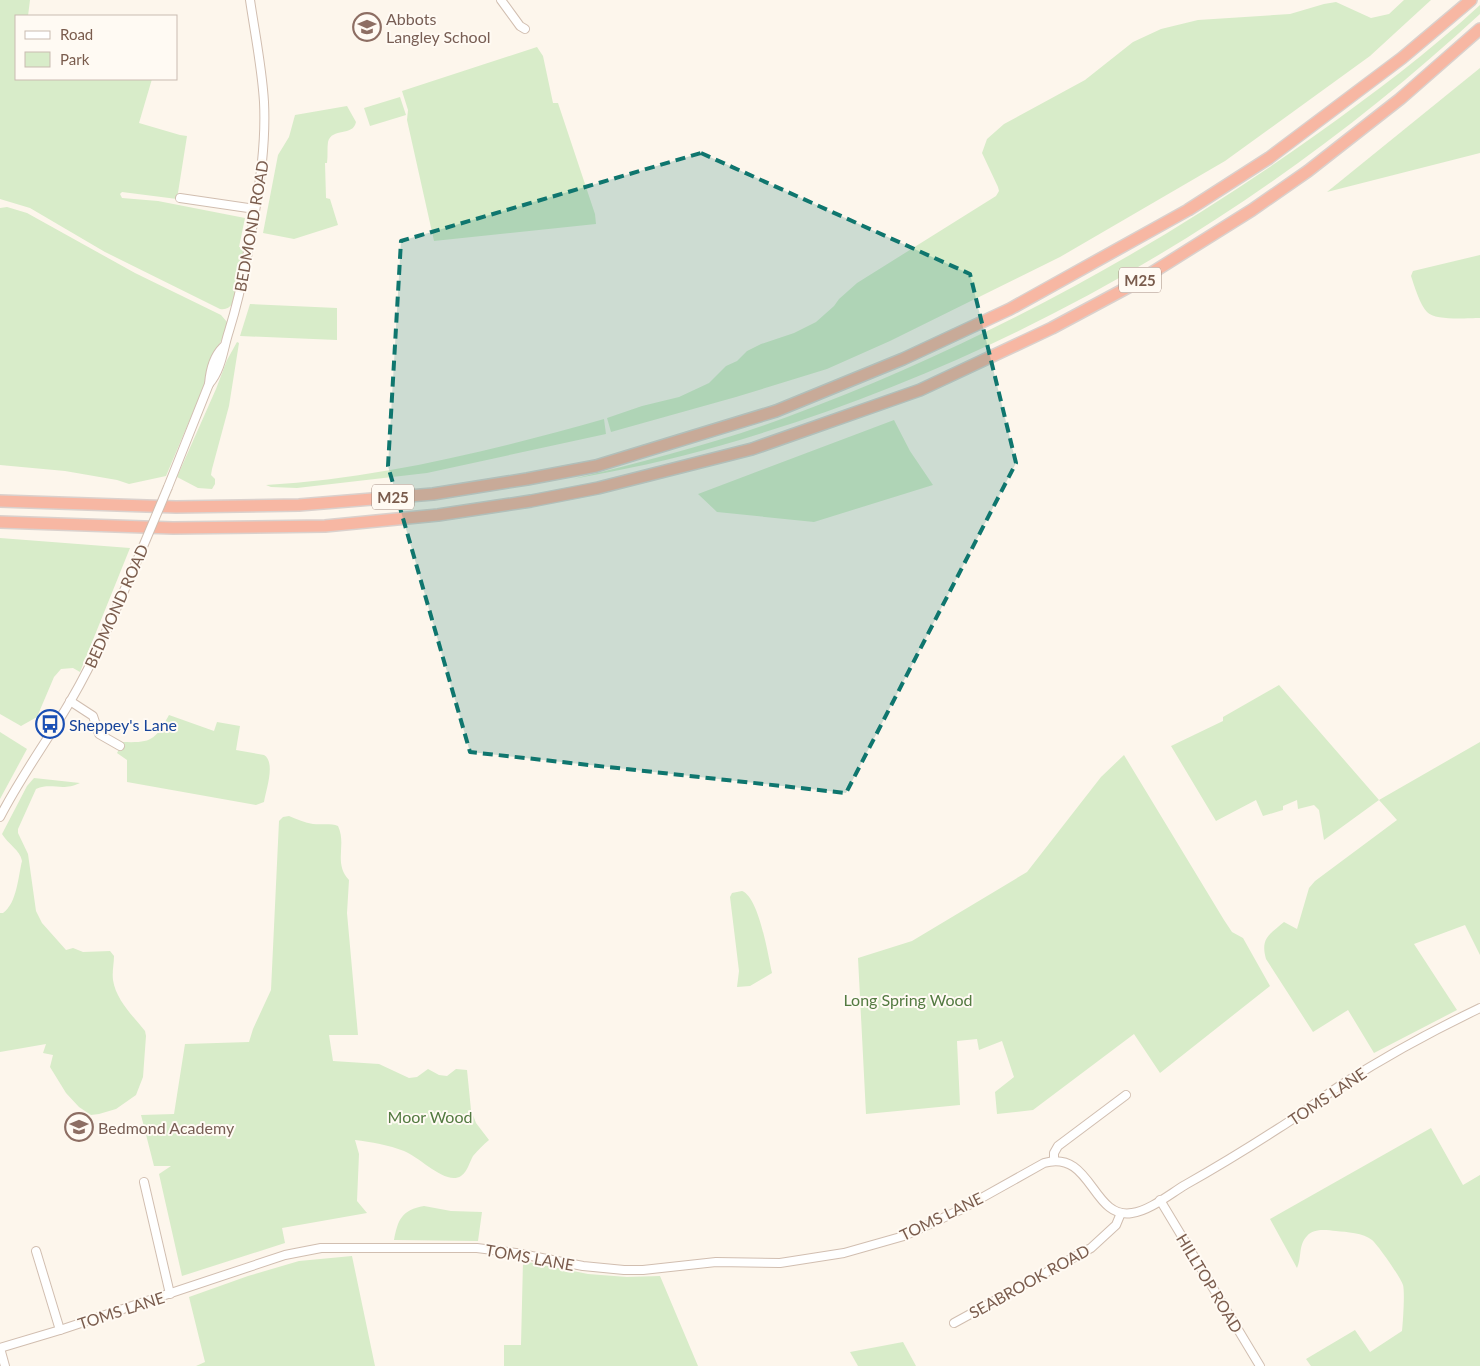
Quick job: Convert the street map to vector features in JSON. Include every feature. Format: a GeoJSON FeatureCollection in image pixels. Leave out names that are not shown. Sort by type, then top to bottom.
{"type":"FeatureCollection","features":[{"type":"Feature","properties":{"kind":"highway","name":"M25"},"geometry":{"type":"LineString","coordinates":[[0,501],[176,507],[290,506],[433,494],[596,466],[776,411],[904,359],[1010,309],[1188,210],[1269,158],[1402,58],[1471,0]]}},
{"type":"Feature","properties":{"kind":"highway","name":"M25"},"geometry":{"type":"LineString","coordinates":[[0,522],[192,528],[325,526],[419,517],[531,501],[598,488],[752,449],[920,390],[1052,328],[1134,284],[1252,210],[1308,170],[1400,99],[1480,28]]}},
{"type":"Feature","properties":{"kind":"street","name":"BEDMOND ROAD"},"geometry":{"type":"LineString","coordinates":[[0,817],[30,764],[70,702],[99,648],[168,487],[209,384],[215,377],[224,354],[223,347],[234,316],[245,268],[263,154],[264,102],[250,0]]}},
{"type":"Feature","properties":{"kind":"street"},"geometry":{"type":"LineString","coordinates":[[501,0],[520,26],[525,29]]}},
{"type":"Feature","properties":{"kind":"street"},"geometry":{"type":"LineString","coordinates":[[180,198],[255,209]]}},
{"type":"Feature","properties":{"kind":"street"},"geometry":{"type":"LineString","coordinates":[[70,702],[93,716],[99,734],[120,746]]}},
{"type":"Feature","properties":{"kind":"street","name":"TOMS LANE"},"geometry":{"type":"LineString","coordinates":[[1121,1213],[1136,1212],[1160,1200],[1280,1127],[1406,1045],[1480,1008]]}},
{"type":"Feature","properties":{"kind":"street"},"geometry":{"type":"LineString","coordinates":[[1121,1213],[1105,1204],[1087,1179],[1074,1167],[1066,1162],[1054,1161],[1054,1153],[1058,1146],[1126,1095]]}},
{"type":"Feature","properties":{"kind":"street","name":"TOMS LANE"},"geometry":{"type":"LineString","coordinates":[[0,1348],[60,1330],[285,1255],[320,1248],[477,1248],[516,1253],[582,1266],[634,1270],[660,1269],[716,1262],[780,1263],[823,1257],[904,1236],[960,1210],[1044,1163],[1054,1161]]}},
{"type":"Feature","properties":{"kind":"street"},"geometry":{"type":"LineString","coordinates":[[144,1182],[170,1294]]}},
{"type":"Feature","properties":{"kind":"street","name":"HILLTOP ROAD"},"geometry":{"type":"LineString","coordinates":[[1160,1200],[1260,1366]]}},
{"type":"Feature","properties":{"kind":"street","name":"SEABROOK ROAD"},"geometry":{"type":"LineString","coordinates":[[954,1323],[1091,1248],[1116,1225],[1121,1213]]}},
{"type":"Feature","properties":{"kind":"street"},"geometry":{"type":"LineString","coordinates":[[36,1251],[60,1330]]}},
{"type":"Feature","properties":{"kind":"street"},"geometry":{"type":"LineString","coordinates":[[0,1348],[5,1366]]}},
{"type":"Feature","properties":{"kind":"highlighted area"},"geometry":{"type":"Polygon","coordinates":[[[701,153],[970,274],[1016,463],[846,793],[470,752],[388,466],[401,241],[701,153]]]}},
{"type":"Feature","properties":{"kind":"green space"},"geometry":{"type":"Polygon","coordinates":[[[0,0],[30,0],[28,15],[15,15],[15,80],[152,80],[139,123],[187,136],[177,199],[122,192],[120,194],[122,198],[158,201],[245,218],[239,247],[246,248],[233,303],[229,307],[220,309],[105,252],[30,208],[0,199],[0,0]]]}},
{"type":"Feature","properties":{"kind":"green space"},"geometry":{"type":"Polygon","coordinates":[[[1404,0],[1431,0],[1370,56],[1225,161],[1060,257],[890,341],[827,369],[611,432],[607,418],[642,406],[679,397],[709,383],[726,366],[737,361],[747,351],[761,344],[794,333],[816,322],[857,283],[996,196],[999,191],[998,187],[982,153],[987,139],[1004,124],[1085,80],[1133,42],[1161,29],[1198,20],[1290,14],[1336,2],[1371,18],[1389,14],[1404,0]]]}},
{"type":"Feature","properties":{"kind":"green space"},"geometry":{"type":"Polygon","coordinates":[[[1480,5],[1480,14],[1396,87],[1309,155],[1219,217],[1125,275],[1028,326],[928,372],[825,412],[701,451],[573,479],[708,443],[787,417],[857,390],[926,360],[994,328],[1061,293],[1127,257],[1255,177],[1380,88],[1421,56],[1480,5]]]}},
{"type":"Feature","properties":{"kind":"green space"},"geometry":{"type":"Polygon","coordinates":[[[537,47],[543,56],[553,103],[558,103],[595,214],[596,224],[434,241],[407,120],[408,110],[402,91],[537,47]]]}},
{"type":"Feature","properties":{"kind":"green space"},"geometry":{"type":"Polygon","coordinates":[[[1480,68],[1480,153],[1327,192],[1480,68]]]}},
{"type":"Feature","properties":{"kind":"green space"},"geometry":{"type":"Polygon","coordinates":[[[400,97],[406,115],[370,126],[364,108],[400,97]]]}},
{"type":"Feature","properties":{"kind":"green space"},"geometry":{"type":"Polygon","coordinates":[[[347,106],[356,122],[351,129],[330,137],[327,163],[325,163],[326,198],[330,199],[338,225],[294,239],[263,233],[278,155],[289,137],[295,115],[347,106]]]}},
{"type":"Feature","properties":{"kind":"green space"},"geometry":{"type":"Polygon","coordinates":[[[7,207],[27,213],[135,273],[221,315],[227,322],[223,337],[208,366],[204,386],[166,476],[129,484],[117,480],[65,471],[0,465],[0,208],[7,207]]]}},
{"type":"Feature","properties":{"kind":"green space"},"geometry":{"type":"Polygon","coordinates":[[[1480,255],[1480,318],[1444,318],[1427,312],[1420,300],[1411,276],[1413,271],[1480,255]]]}},
{"type":"Feature","properties":{"kind":"green space"},"geometry":{"type":"Polygon","coordinates":[[[250,304],[337,308],[337,340],[240,336],[250,304]]]}},
{"type":"Feature","properties":{"kind":"green space"},"geometry":{"type":"Polygon","coordinates":[[[237,342],[239,343],[229,406],[211,475],[215,479],[215,484],[212,489],[198,488],[177,477],[227,360],[237,342]]]}},
{"type":"Feature","properties":{"kind":"green space"},"geometry":{"type":"Polygon","coordinates":[[[604,419],[606,434],[427,473],[297,488],[271,487],[266,485],[352,476],[437,461],[479,452],[604,419]]]}},
{"type":"Feature","properties":{"kind":"green space"},"geometry":{"type":"Polygon","coordinates":[[[894,420],[910,451],[933,485],[814,522],[717,512],[698,494],[894,420]]]}},
{"type":"Feature","properties":{"kind":"green space"},"geometry":{"type":"Polygon","coordinates":[[[0,538],[130,548],[80,672],[73,668],[61,669],[54,677],[37,717],[21,726],[0,714],[0,538]]]}},
{"type":"Feature","properties":{"kind":"green space"},"geometry":{"type":"Polygon","coordinates":[[[1279,685],[1379,800],[1324,840],[1319,810],[1314,805],[1298,809],[1297,800],[1283,806],[1283,810],[1263,816],[1256,800],[1216,821],[1171,746],[1223,721],[1223,717],[1279,685]]]}},
{"type":"Feature","properties":{"kind":"green space"},"geometry":{"type":"Polygon","coordinates":[[[169,715],[214,731],[217,722],[240,726],[236,750],[264,755],[268,759],[270,770],[264,802],[256,805],[127,782],[127,760],[117,753],[123,742],[140,742],[152,738],[160,730],[169,715]]]}},
{"type":"Feature","properties":{"kind":"green space"},"geometry":{"type":"Polygon","coordinates":[[[0,732],[27,749],[0,799],[0,732]]]}},
{"type":"Feature","properties":{"kind":"green space"},"geometry":{"type":"Polygon","coordinates":[[[1480,742],[1480,955],[1465,925],[1414,944],[1457,1010],[1374,1053],[1348,1010],[1313,1032],[1266,959],[1264,946],[1268,937],[1284,922],[1297,929],[1309,888],[1315,881],[1397,820],[1379,800],[1480,742]]]}},
{"type":"Feature","properties":{"kind":"green space","name":"Long Spring Wood"},"geometry":{"type":"Polygon","coordinates":[[[1124,755],[1224,920],[1232,932],[1243,938],[1270,986],[1160,1073],[1134,1034],[1033,1110],[997,1114],[995,1092],[1014,1077],[1002,1041],[979,1050],[977,1039],[957,1041],[960,1105],[866,1114],[858,958],[912,941],[1027,872],[1101,777],[1124,755]]]}},
{"type":"Feature","properties":{"kind":"green space"},"geometry":{"type":"Polygon","coordinates":[[[34,778],[80,783],[68,787],[47,786],[36,789],[18,829],[28,854],[36,911],[42,923],[66,950],[73,948],[83,952],[110,951],[114,956],[113,980],[115,987],[126,1007],[145,1031],[146,1036],[143,1077],[136,1095],[116,1109],[99,1114],[91,1115],[79,1107],[66,1093],[50,1067],[53,1055],[43,1053],[46,1044],[0,1052],[0,913],[8,909],[14,896],[22,861],[19,854],[2,834],[27,786],[34,778]]]}},
{"type":"Feature","properties":{"kind":"green space","name":"Moor Wood"},"geometry":{"type":"Polygon","coordinates":[[[289,816],[310,823],[338,826],[341,840],[342,867],[344,874],[349,880],[347,913],[358,1035],[329,1035],[333,1061],[379,1064],[409,1078],[417,1077],[428,1069],[439,1075],[447,1076],[456,1069],[467,1070],[471,1110],[476,1123],[489,1140],[473,1156],[463,1174],[455,1178],[433,1170],[404,1151],[380,1144],[355,1140],[359,1154],[357,1201],[367,1213],[282,1228],[285,1243],[182,1276],[159,1174],[171,1166],[154,1166],[141,1115],[174,1114],[185,1044],[249,1042],[271,990],[279,821],[283,817],[289,816]]]}},
{"type":"Feature","properties":{"kind":"green space"},"geometry":{"type":"Polygon","coordinates":[[[742,891],[748,896],[758,915],[772,973],[750,986],[737,987],[739,971],[730,897],[732,893],[742,891]]]}},
{"type":"Feature","properties":{"kind":"green space"},"geometry":{"type":"Polygon","coordinates":[[[1431,1128],[1463,1185],[1480,1175],[1480,1366],[1311,1366],[1306,1359],[1355,1330],[1370,1352],[1402,1331],[1403,1285],[1375,1243],[1369,1238],[1355,1233],[1324,1230],[1310,1233],[1302,1243],[1297,1268],[1270,1219],[1431,1128]]]}},
{"type":"Feature","properties":{"kind":"green space"},"geometry":{"type":"Polygon","coordinates":[[[424,1206],[451,1211],[482,1212],[478,1241],[394,1240],[397,1226],[402,1217],[411,1210],[424,1206]]]}},
{"type":"Feature","properties":{"kind":"green space"},"geometry":{"type":"Polygon","coordinates":[[[352,1256],[375,1366],[196,1366],[205,1362],[189,1297],[248,1276],[299,1261],[352,1256]]]}},
{"type":"Feature","properties":{"kind":"green space"},"geometry":{"type":"Polygon","coordinates":[[[523,1261],[588,1274],[627,1277],[660,1276],[698,1366],[504,1366],[504,1345],[521,1345],[523,1261]]]}},
{"type":"Feature","properties":{"kind":"green space"},"geometry":{"type":"Polygon","coordinates":[[[903,1342],[916,1366],[858,1366],[850,1352],[903,1342]]]}},
{"type":"Feature","properties":{"kind":"place","name":"Abbots Langley School"},"geometry":{"type":"Point","coordinates":[367,27]}},
{"type":"Feature","properties":{"kind":"place","name":"Sheppey's Lane"},"geometry":{"type":"Point","coordinates":[50,724]}},
{"type":"Feature","properties":{"kind":"place","name":"Bedmond Academy"},"geometry":{"type":"Point","coordinates":[79,1127]}}]}
